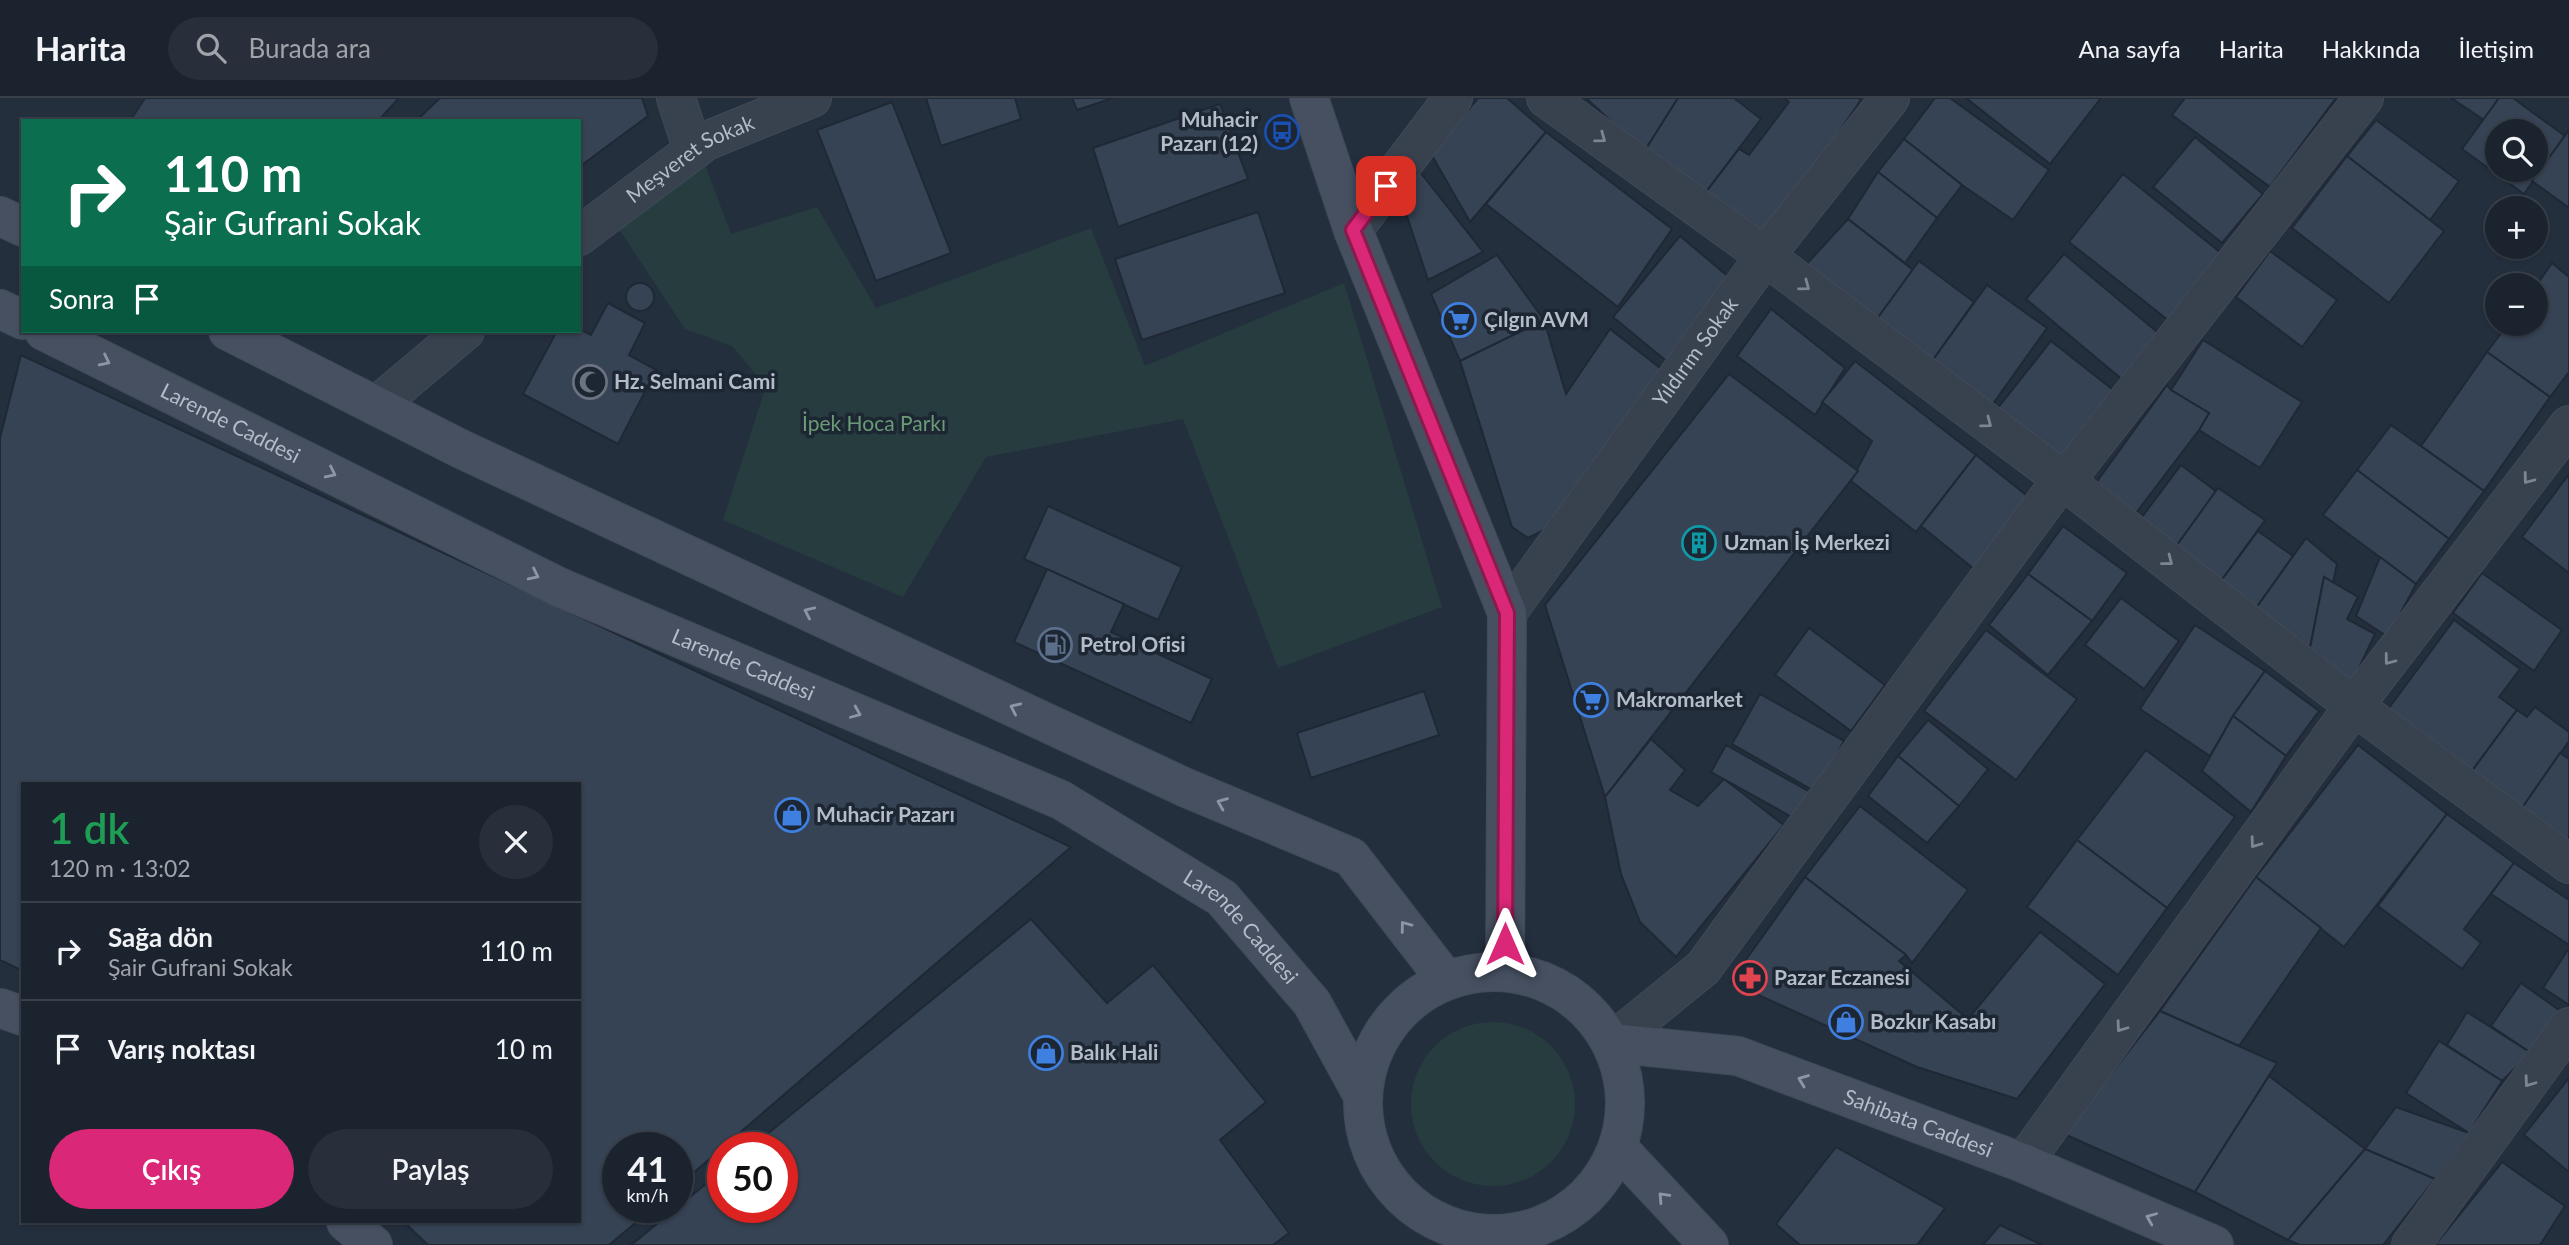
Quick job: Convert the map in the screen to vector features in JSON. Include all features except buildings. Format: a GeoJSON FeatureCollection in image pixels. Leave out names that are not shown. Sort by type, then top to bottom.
{"type":"FeatureCollection","features":[{"type":"Feature","properties":{"kind":"main road"},"geometry":{"type":"LineString","coordinates":[[1309,98],[1353,230],[1507,613],[1505,972]]}},
{"type":"Feature","properties":{"kind":"main road"},"geometry":{"type":"LineString","coordinates":[[0,216],[21,226]]}},
{"type":"Feature","properties":{"kind":"main road"},"geometry":{"type":"LineString","coordinates":[[0,309],[21,319]]}},
{"type":"Feature","properties":{"kind":"main road","name":"Larende Caddesi"},"geometry":{"type":"LineString","coordinates":[[48,333],[559,587],[1061,800],[1222,898],[1312,1003],[1362,1094]]}},
{"type":"Feature","properties":{"kind":"main road"},"geometry":{"type":"LineString","coordinates":[[232,333],[474,455],[1184,787],[1351,856],[1446,980]]}},
{"type":"Feature","properties":{"kind":"main road"},"geometry":{"type":"LineString","coordinates":[[1505,972],[1537,979],[1568,994],[1592,1016],[1611,1043],[1623,1078],[1625,1114],[1618,1149],[1604,1178],[1582,1202],[1517,1240],[1471,1233],[1423,1232],[1402,1197],[1379,1168],[1366,1131],[1362,1094],[1370,1057],[1387,1025],[1413,999],[1446,980],[1475,973],[1505,972]]}},
{"type":"Feature","properties":{"kind":"main road"},"geometry":{"type":"LineString","coordinates":[[0,1008],[21,1015]]}},
{"type":"Feature","properties":{"kind":"main road","name":"Sahibata Caddesi"},"geometry":{"type":"LineString","coordinates":[[1611,1043],[1738,1056],[2023,1163],[2214,1245]]}},
{"type":"Feature","properties":{"kind":"main road"},"geometry":{"type":"LineString","coordinates":[[1618,1149],[1709,1245]]}},
{"type":"Feature","properties":{"kind":"main road"},"geometry":{"type":"LineString","coordinates":[[347,1223],[373,1245]]}},
{"type":"Feature","properties":{"kind":"street"},"geometry":{"type":"LineString","coordinates":[[676,98],[693,151]]}},
{"type":"Feature","properties":{"kind":"street","name":"Meşveret Sokak"},"geometry":{"type":"LineString","coordinates":[[581,235],[706,141],[812,98]]}},
{"type":"Feature","properties":{"kind":"street"},"geometry":{"type":"LineString","coordinates":[[1353,230],[1453,98]]}},
{"type":"Feature","properties":{"kind":"street"},"geometry":{"type":"LineString","coordinates":[[1546,98],[1765,256],[2062,479],[2354,706],[2569,864]]}},
{"type":"Feature","properties":{"kind":"street","name":"Yıldırım Sokak"},"geometry":{"type":"LineString","coordinates":[[1507,613],[1765,256],[1890,98]]}},
{"type":"Feature","properties":{"kind":"street"},"geometry":{"type":"LineString","coordinates":[[1611,1043],[1703,968],[2062,479],[2073,471],[2364,98]]}},
{"type":"Feature","properties":{"kind":"street"},"geometry":{"type":"LineString","coordinates":[[376,406],[464,333]]}},
{"type":"Feature","properties":{"kind":"street"},"geometry":{"type":"LineString","coordinates":[[2023,1163],[2354,706],[2569,425]]}},
{"type":"Feature","properties":{"kind":"street"},"geometry":{"type":"LineString","coordinates":[[2411,1245],[2569,1027]]}},
{"type":"Feature","properties":{"kind":"green space","name":"İpek Hoca Parkı"},"geometry":{"type":"Polygon","coordinates":[[[704,162],[731,234],[817,207],[876,308],[1091,228],[1145,366],[1344,283],[1442,607],[1278,668],[1183,419],[986,457],[903,597],[723,520],[766,386],[732,346],[685,329],[617,226],[704,162]]]}},
{"type":"Feature","properties":{"kind":"green space"},"geometry":{"type":"Polygon","coordinates":[[[1493,1022],[1524,1028],[1551,1046],[1569,1073],[1575,1104],[1569,1135],[1551,1162],[1524,1180],[1493,1186],[1462,1180],[1435,1162],[1417,1135],[1411,1104],[1417,1073],[1435,1046],[1462,1028],[1493,1022]]]}},
{"type":"Feature","properties":{"kind":"place","name":"Muhacir Pazarı (12)"},"geometry":{"type":"Point","coordinates":[1282,132]}},
{"type":"Feature","properties":{"kind":"place","name":"Çılgın AVM"},"geometry":{"type":"Point","coordinates":[1459,320]}},
{"type":"Feature","properties":{"kind":"place","name":"Hz. Selmani Cami"},"geometry":{"type":"Point","coordinates":[590,382]}},
{"type":"Feature","properties":{"kind":"place","name":"Uzman İş Merkezi"},"geometry":{"type":"Point","coordinates":[1699,543]}},
{"type":"Feature","properties":{"kind":"place","name":"Petrol Ofisi"},"geometry":{"type":"Point","coordinates":[1055,645]}},
{"type":"Feature","properties":{"kind":"place","name":"Makromarket"},"geometry":{"type":"Point","coordinates":[1591,700]}},
{"type":"Feature","properties":{"kind":"place","name":"Muhacir Pazarı"},"geometry":{"type":"Point","coordinates":[792,815]}},
{"type":"Feature","properties":{"kind":"place","name":"Pazar Eczanesi"},"geometry":{"type":"Point","coordinates":[1750,978]}},
{"type":"Feature","properties":{"kind":"place","name":"Bozkır Kasabı"},"geometry":{"type":"Point","coordinates":[1846,1022]}},
{"type":"Feature","properties":{"kind":"place","name":"Balık Hali"},"geometry":{"type":"Point","coordinates":[1046,1053]}},
{"type":"Feature","properties":{"kind":"route"},"geometry":{"type":"LineString","coordinates":[[1386,186],[1353,230],[1507,613],[1505,944]]}}]}
